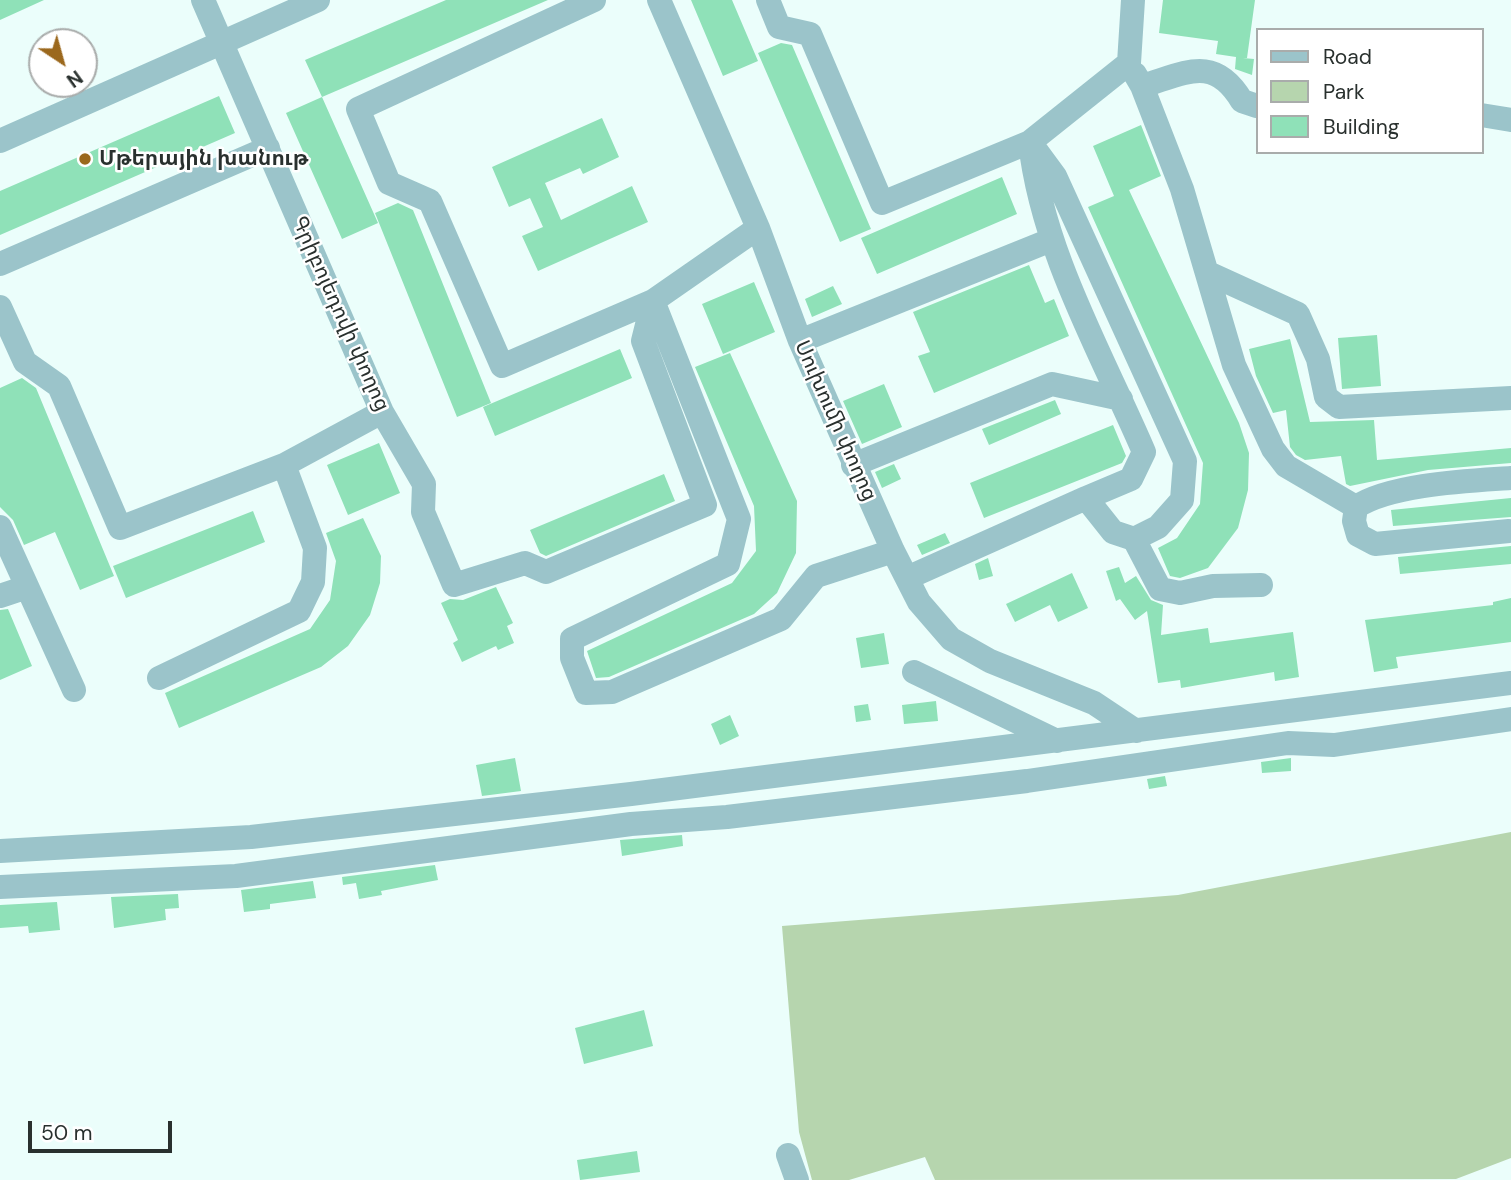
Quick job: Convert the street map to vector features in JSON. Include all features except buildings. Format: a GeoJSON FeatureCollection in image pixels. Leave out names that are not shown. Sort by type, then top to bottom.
{"type":"FeatureCollection","features":[{"type":"Feature","properties":{"kind":"street","name":"Գրիբոյեդովի փողոց"},"geometry":{"type":"LineString","coordinates":[[203,0],[219,43],[268,148],[382,412],[424,484],[423,512],[454,585],[525,563],[547,572],[705,505],[643,341],[653,301]]}},
{"type":"Feature","properties":{"kind":"street"},"geometry":{"type":"LineString","coordinates":[[2,138],[318,0]]}},
{"type":"Feature","properties":{"kind":"street"},"geometry":{"type":"LineString","coordinates":[[594,0],[358,109],[389,183],[430,201],[502,366],[653,301],[758,228]]}},
{"type":"Feature","properties":{"kind":"street","name":"Սուխումի փողոց"},"geometry":{"type":"LineString","coordinates":[[659,0],[758,228],[800,341],[853,465],[892,551],[919,602],[951,639],[990,661],[1094,703],[1136,731]]}},
{"type":"Feature","properties":{"kind":"street"},"geometry":{"type":"LineString","coordinates":[[768,0],[779,27],[810,34],[882,203],[1030,142],[1129,63]]}},
{"type":"Feature","properties":{"kind":"street"},"geometry":{"type":"LineString","coordinates":[[1133,0],[1129,63],[1142,86],[1182,189],[1234,365],[1273,449],[1286,466],[1356,507]]}},
{"type":"Feature","properties":{"kind":"street"},"geometry":{"type":"LineString","coordinates":[[1142,86],[1188,72],[1212,71],[1230,81],[1242,101],[1256,106]]}},
{"type":"Feature","properties":{"kind":"street"},"geometry":{"type":"LineString","coordinates":[[1483,115],[1511,120]]}},
{"type":"Feature","properties":{"kind":"street"},"geometry":{"type":"LineString","coordinates":[[908,578],[1130,479],[1144,452],[1051,240],[1034,185],[1030,142]]}},
{"type":"Feature","properties":{"kind":"street"},"geometry":{"type":"LineString","coordinates":[[1030,142],[1055,176],[1185,461],[1182,500],[1158,527],[1134,539]]}},
{"type":"Feature","properties":{"kind":"street"},"geometry":{"type":"LineString","coordinates":[[0,264],[268,148]]}},
{"type":"Feature","properties":{"kind":"street"},"geometry":{"type":"LineString","coordinates":[[800,341],[1051,240]]}},
{"type":"Feature","properties":{"kind":"street"},"geometry":{"type":"LineString","coordinates":[[1208,273],[1298,314],[1318,359],[1326,397],[1339,407],[1511,398]]}},
{"type":"Feature","properties":{"kind":"street"},"geometry":{"type":"LineString","coordinates":[[653,301],[738,519],[728,564],[572,639],[572,658],[586,693],[612,692],[780,619],[816,576],[892,551]]}},
{"type":"Feature","properties":{"kind":"street"},"geometry":{"type":"LineString","coordinates":[[0,307],[24,362],[59,386],[120,528],[284,465],[382,412]]}},
{"type":"Feature","properties":{"kind":"street"},"geometry":{"type":"LineString","coordinates":[[853,465],[1052,384],[1121,399]]}},
{"type":"Feature","properties":{"kind":"street"},"geometry":{"type":"LineString","coordinates":[[159,678],[299,611],[313,582],[315,548],[284,465]]}},
{"type":"Feature","properties":{"kind":"street"},"geometry":{"type":"LineString","coordinates":[[1509,531],[1376,544],[1358,535],[1354,521],[1356,507],[1369,498],[1444,484],[1511,478]]}},
{"type":"Feature","properties":{"kind":"street"},"geometry":{"type":"LineString","coordinates":[[1086,498],[1112,531],[1134,539],[1160,589],[1170,593],[1213,586],[1261,585]]}},
{"type":"Feature","properties":{"kind":"street"},"geometry":{"type":"LineString","coordinates":[[0,527],[74,690]]}},
{"type":"Feature","properties":{"kind":"street"},"geometry":{"type":"LineString","coordinates":[[0,596],[27,587]]}},
{"type":"Feature","properties":{"kind":"street"},"geometry":{"type":"LineString","coordinates":[[914,672],[1057,741]]}},
{"type":"Feature","properties":{"kind":"street"},"geometry":{"type":"LineString","coordinates":[[0,851],[251,837],[1057,741],[1511,683]]}},
{"type":"Feature","properties":{"kind":"street"},"geometry":{"type":"LineString","coordinates":[[0,887],[236,876],[631,824],[727,817],[1027,781],[1288,743],[1334,745],[1511,719]]}},
{"type":"Feature","properties":{"kind":"street"},"geometry":{"type":"LineString","coordinates":[[788,1155],[797,1180]]}},
{"type":"Feature","properties":{"kind":"green space"},"geometry":{"type":"Polygon","coordinates":[[[1511,832],[1511,1158],[1456,1179],[935,1180],[925,1157],[849,1180],[812,1180],[799,1132],[782,926],[1178,895],[1511,832]]]}},
{"type":"Feature","properties":{"kind":"place","name":"Մթերային խանութ"},"geometry":{"type":"Point","coordinates":[85,159]}}]}
